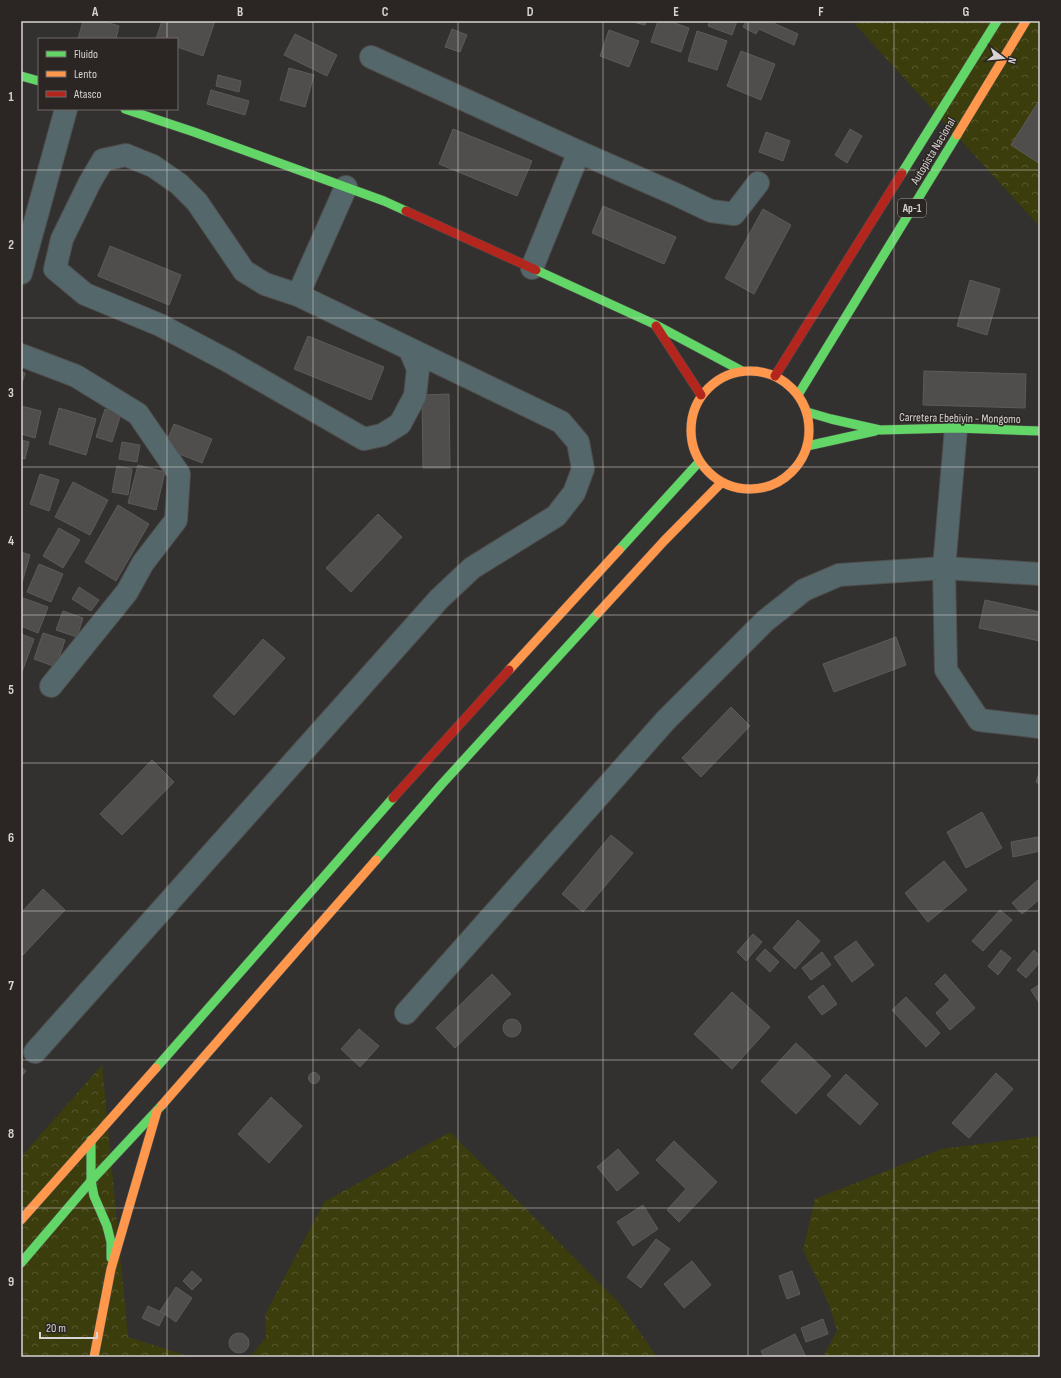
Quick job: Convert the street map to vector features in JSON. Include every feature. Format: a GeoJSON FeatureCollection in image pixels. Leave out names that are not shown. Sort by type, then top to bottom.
{"type":"FeatureCollection","features":[{"type":"Feature","properties":{"kind":"main road","name":"Autopista Nacional"},"geometry":{"type":"LineString","coordinates":[[775,376],[997,21]]}},
{"type":"Feature","properties":{"kind":"main road","name":"Autopista Nacional"},"geometry":{"type":"LineString","coordinates":[[798,395],[1026,21]]}},
{"type":"Feature","properties":{"kind":"main road"},"geometry":{"type":"LineString","coordinates":[[21,76],[38,81]]}},
{"type":"Feature","properties":{"kind":"main road"},"geometry":{"type":"LineString","coordinates":[[128,110],[194,132],[384,201],[654,324],[742,371]]}},
{"type":"Feature","properties":{"kind":"main road"},"geometry":{"type":"LineString","coordinates":[[654,324],[702,395]]}},
{"type":"Feature","properties":{"kind":"main road"},"geometry":{"type":"LineString","coordinates":[[742,371],[759,371],[775,376],[783,381],[798,395],[807,412],[810,429],[807,446],[802,459],[794,470],[784,479],[760,489],[746,490],[733,488],[709,474],[699,462],[693,449],[690,435],[691,421],[695,408],[702,395],[713,383],[727,375],[742,371]]}},
{"type":"Feature","properties":{"kind":"main road","name":"Carretera Ebebiyin - Mongomo"},"geometry":{"type":"LineString","coordinates":[[807,412],[880,430]]}},
{"type":"Feature","properties":{"kind":"main road","name":"Carretera Ebebiyin - Mongomo"},"geometry":{"type":"LineString","coordinates":[[807,446],[880,430],[956,428],[1040,431]]}},
{"type":"Feature","properties":{"kind":"main road"},"geometry":{"type":"LineString","coordinates":[[21,1220],[422,766],[699,462]]}},
{"type":"Feature","properties":{"kind":"main road"},"geometry":{"type":"LineString","coordinates":[[21,1263],[91,1181],[157,1111],[441,785],[721,482]]}},
{"type":"Feature","properties":{"kind":"main road"},"geometry":{"type":"LineString","coordinates":[[94,1357],[111,1269],[157,1111]]}},
{"type":"Feature","properties":{"kind":"main road"},"geometry":{"type":"LineString","coordinates":[[91,1140],[91,1181],[94,1196],[107,1226],[111,1242],[111,1269]]}},
{"type":"Feature","properties":{"kind":"street"},"geometry":{"type":"LineString","coordinates":[[371,57],[675,194],[711,212],[734,214],[758,184]]}},
{"type":"Feature","properties":{"kind":"street"},"geometry":{"type":"LineString","coordinates":[[21,273],[66,110]]}},
{"type":"Feature","properties":{"kind":"street"},"geometry":{"type":"LineString","coordinates":[[532,268],[579,152]]}},
{"type":"Feature","properties":{"kind":"street"},"geometry":{"type":"LineString","coordinates":[[35,1052],[439,599],[472,568],[556,516],[574,493],[583,469],[578,442],[561,422],[298,295],[265,284],[244,271],[197,202],[179,184],[153,166],[126,155],[104,160],[90,182],[62,238],[55,269],[85,294],[160,325],[228,361],[364,439],[382,435],[400,424],[415,396],[418,369],[410,350]]}},
{"type":"Feature","properties":{"kind":"street"},"geometry":{"type":"LineString","coordinates":[[298,295],[346,188]]}},
{"type":"Feature","properties":{"kind":"street"},"geometry":{"type":"LineString","coordinates":[[21,355],[76,376],[138,414],[179,474],[176,520],[143,563],[127,592],[50,686]]}},
{"type":"Feature","properties":{"kind":"street"},"geometry":{"type":"LineString","coordinates":[[956,428],[944,568],[946,670],[979,720],[1040,727]]}},
{"type":"Feature","properties":{"kind":"street"},"geometry":{"type":"LineString","coordinates":[[406,1013],[666,720],[765,621],[804,590],[839,574],[944,568],[1040,574]]}},
{"type":"Feature","properties":{"kind":"green space"},"geometry":{"type":"Polygon","coordinates":[[[852,21],[1040,21],[1040,227],[852,21]]]}},
{"type":"Feature","properties":{"kind":"green space"},"geometry":{"type":"Polygon","coordinates":[[[102,1065],[128,1337],[191,1357],[21,1357],[21,1157],[102,1065]]]}},
{"type":"Feature","properties":{"kind":"green space"},"geometry":{"type":"Polygon","coordinates":[[[450,1132],[621,1305],[657,1357],[250,1357],[266,1337],[265,1315],[324,1202],[450,1132]]]}},
{"type":"Feature","properties":{"kind":"green space"},"geometry":{"type":"Polygon","coordinates":[[[1040,1136],[1040,1357],[823,1357],[837,1331],[829,1304],[803,1250],[815,1199],[942,1149],[1040,1136]]]}},
{"type":"Feature","properties":{"kind":"building"},"geometry":{"type":"Polygon","coordinates":[[[83,21],[103,21],[119,26],[116,38],[78,38],[83,21]]]}},
{"type":"Feature","properties":{"kind":"building"},"geometry":{"type":"Polygon","coordinates":[[[162,21],[215,21],[203,56],[178,47],[178,38],[156,38],[162,21]]]}},
{"type":"Feature","properties":{"kind":"building"},"geometry":{"type":"Polygon","coordinates":[[[629,21],[646,21],[645,25],[629,21]]]}},
{"type":"Feature","properties":{"kind":"building"},"geometry":{"type":"Polygon","coordinates":[[[658,21],[669,21],[689,28],[681,52],[651,42],[658,21]]]}},
{"type":"Feature","properties":{"kind":"building"},"geometry":{"type":"Polygon","coordinates":[[[710,21],[737,21],[732,35],[708,26],[710,21]]]}},
{"type":"Feature","properties":{"kind":"building"},"geometry":{"type":"Polygon","coordinates":[[[746,21],[769,21],[798,34],[794,45],[759,29],[756,34],[743,27],[746,21]]]}},
{"type":"Feature","properties":{"kind":"building"},"geometry":{"type":"Polygon","coordinates":[[[452,29],[467,35],[460,52],[445,47],[452,29]]]}},
{"type":"Feature","properties":{"kind":"building"},"geometry":{"type":"Polygon","coordinates":[[[609,30],[639,41],[629,67],[600,56],[609,30]]]}},
{"type":"Feature","properties":{"kind":"building"},"geometry":{"type":"Polygon","coordinates":[[[697,31],[727,41],[717,70],[688,61],[697,31]]]}},
{"type":"Feature","properties":{"kind":"building"},"geometry":{"type":"Polygon","coordinates":[[[295,34],[337,55],[327,76],[284,55],[295,34]]]}},
{"type":"Feature","properties":{"kind":"building"},"geometry":{"type":"Polygon","coordinates":[[[741,51],[775,64],[761,100],[727,86],[741,51]]]}},
{"type":"Feature","properties":{"kind":"building"},"geometry":{"type":"Polygon","coordinates":[[[289,68],[314,75],[305,107],[280,100],[289,68]]]}},
{"type":"Feature","properties":{"kind":"building"},"geometry":{"type":"Polygon","coordinates":[[[218,75],[241,81],[239,92],[216,86],[218,75]]]}},
{"type":"Feature","properties":{"kind":"building"},"geometry":{"type":"Polygon","coordinates":[[[211,90],[249,101],[245,115],[207,104],[211,90]]]}},
{"type":"Feature","properties":{"kind":"building"},"geometry":{"type":"Polygon","coordinates":[[[1040,99],[1040,164],[1011,145],[1040,99]]]}},
{"type":"Feature","properties":{"kind":"building"},"geometry":{"type":"Polygon","coordinates":[[[453,129],[532,161],[517,196],[439,164],[453,129]]]}},
{"type":"Feature","properties":{"kind":"building"},"geometry":{"type":"Polygon","coordinates":[[[850,129],[862,136],[847,163],[835,155],[850,129]]]}},
{"type":"Feature","properties":{"kind":"building"},"geometry":{"type":"Polygon","coordinates":[[[766,132],[790,141],[783,161],[759,152],[766,132]]]}},
{"type":"Feature","properties":{"kind":"building"},"geometry":{"type":"Polygon","coordinates":[[[603,206],[676,237],[664,264],[592,233],[603,206]]]}},
{"type":"Feature","properties":{"kind":"building"},"geometry":{"type":"Polygon","coordinates":[[[763,209],[791,225],[754,294],[725,278],[763,209]]]}},
{"type":"Feature","properties":{"kind":"building"},"geometry":{"type":"Polygon","coordinates":[[[110,246],[181,275],[169,305],[98,276],[110,246]]]}},
{"type":"Feature","properties":{"kind":"building"},"geometry":{"type":"Polygon","coordinates":[[[970,280],[1000,289],[987,335],[957,326],[970,280]]]}},
{"type":"Feature","properties":{"kind":"building"},"geometry":{"type":"Polygon","coordinates":[[[308,336],[384,367],[371,400],[294,369],[308,336]]]}},
{"type":"Feature","properties":{"kind":"building"},"geometry":{"type":"Polygon","coordinates":[[[924,371],[1026,374],[1025,408],[923,405],[924,371]]]}},
{"type":"Feature","properties":{"kind":"building"},"geometry":{"type":"Polygon","coordinates":[[[21,372],[25,373],[21,387],[21,372]]]}},
{"type":"Feature","properties":{"kind":"building"},"geometry":{"type":"Polygon","coordinates":[[[449,394],[450,468],[423,468],[422,395],[449,394]]]}},
{"type":"Feature","properties":{"kind":"building"},"geometry":{"type":"Polygon","coordinates":[[[21,406],[41,411],[35,438],[21,434],[21,406]]]}},
{"type":"Feature","properties":{"kind":"building"},"geometry":{"type":"Polygon","coordinates":[[[59,408],[96,419],[86,455],[49,444],[59,408]]]}},
{"type":"Feature","properties":{"kind":"building"},"geometry":{"type":"Polygon","coordinates":[[[105,409],[121,414],[112,442],[96,437],[105,409]]]}},
{"type":"Feature","properties":{"kind":"building"},"geometry":{"type":"Polygon","coordinates":[[[174,424],[212,439],[202,463],[164,448],[174,424]]]}},
{"type":"Feature","properties":{"kind":"building"},"geometry":{"type":"Polygon","coordinates":[[[21,440],[29,442],[25,459],[21,458],[21,440]]]}},
{"type":"Feature","properties":{"kind":"building"},"geometry":{"type":"Polygon","coordinates":[[[122,442],[140,445],[137,462],[119,459],[122,442]]]}},
{"type":"Feature","properties":{"kind":"building"},"geometry":{"type":"Polygon","coordinates":[[[138,465],[165,472],[156,510],[128,503],[138,465]]]}},
{"type":"Feature","properties":{"kind":"building"},"geometry":{"type":"Polygon","coordinates":[[[117,466],[132,469],[128,495],[112,492],[117,466]]]}},
{"type":"Feature","properties":{"kind":"building"},"geometry":{"type":"Polygon","coordinates":[[[40,474],[59,480],[49,511],[30,504],[40,474]]]}},
{"type":"Feature","properties":{"kind":"building"},"geometry":{"type":"Polygon","coordinates":[[[73,482],[108,500],[90,535],[55,517],[73,482]]]}},
{"type":"Feature","properties":{"kind":"building"},"geometry":{"type":"Polygon","coordinates":[[[118,505],[149,524],[116,581],[85,562],[118,505]]]}},
{"type":"Feature","properties":{"kind":"building"},"geometry":{"type":"Polygon","coordinates":[[[378,514],[402,537],[351,592],[326,568],[378,514]]]}},
{"type":"Feature","properties":{"kind":"building"},"geometry":{"type":"Polygon","coordinates":[[[59,528],[80,540],[63,568],[43,556],[59,528]]]}},
{"type":"Feature","properties":{"kind":"building"},"geometry":{"type":"Polygon","coordinates":[[[21,552],[30,555],[21,586],[21,552]]]}},
{"type":"Feature","properties":{"kind":"building"},"geometry":{"type":"Polygon","coordinates":[[[39,564],[63,574],[51,602],[27,592],[39,564]]]}},
{"type":"Feature","properties":{"kind":"building"},"geometry":{"type":"Polygon","coordinates":[[[79,587],[99,600],[91,611],[72,599],[79,587]]]}},
{"type":"Feature","properties":{"kind":"building"},"geometry":{"type":"Polygon","coordinates":[[[23,598],[48,607],[38,633],[21,626],[21,602],[23,598]]]}},
{"type":"Feature","properties":{"kind":"building"},"geometry":{"type":"Polygon","coordinates":[[[985,600],[1040,612],[1040,641],[979,628],[985,600]]]}},
{"type":"Feature","properties":{"kind":"building"},"geometry":{"type":"Polygon","coordinates":[[[63,611],[83,618],[77,637],[56,630],[63,611]]]}},
{"type":"Feature","properties":{"kind":"building"},"geometry":{"type":"Polygon","coordinates":[[[43,633],[65,640],[56,667],[34,659],[43,633]]]}},
{"type":"Feature","properties":{"kind":"building"},"geometry":{"type":"Polygon","coordinates":[[[21,634],[34,639],[22,672],[21,672],[21,634]]]}},
{"type":"Feature","properties":{"kind":"building"},"geometry":{"type":"Polygon","coordinates":[[[896,637],[906,665],[834,692],[823,664],[896,637]]]}},
{"type":"Feature","properties":{"kind":"building"},"geometry":{"type":"Polygon","coordinates":[[[263,639],[285,658],[234,715],[213,696],[263,639]]]}},
{"type":"Feature","properties":{"kind":"building"},"geometry":{"type":"Polygon","coordinates":[[[731,707],[750,726],[701,777],[682,758],[731,707]]]}},
{"type":"Feature","properties":{"kind":"building"},"geometry":{"type":"Polygon","coordinates":[[[152,760],[174,782],[122,835],[100,814],[152,760]]]}},
{"type":"Feature","properties":{"kind":"building"},"geometry":{"type":"Polygon","coordinates":[[[1040,770],[1040,784],[1036,782],[1040,770]]]}},
{"type":"Feature","properties":{"kind":"building"},"geometry":{"type":"Polygon","coordinates":[[[982,812],[1002,848],[966,868],[947,832],[982,812]]]}},
{"type":"Feature","properties":{"kind":"building"},"geometry":{"type":"Polygon","coordinates":[[[611,835],[633,853],[583,912],[562,894],[611,835]]]}},
{"type":"Feature","properties":{"kind":"building"},"geometry":{"type":"Polygon","coordinates":[[[1038,837],[1040,851],[1013,857],[1011,842],[1038,837]]]}},
{"type":"Feature","properties":{"kind":"building"},"geometry":{"type":"Polygon","coordinates":[[[944,861],[967,890],[928,922],[905,893],[944,861]]]}},
{"type":"Feature","properties":{"kind":"building"},"geometry":{"type":"Polygon","coordinates":[[[1039,879],[1040,899],[1022,914],[1012,903],[1039,879]]]}},
{"type":"Feature","properties":{"kind":"building"},"geometry":{"type":"Polygon","coordinates":[[[43,889],[65,910],[21,957],[21,913],[43,889]]]}},
{"type":"Feature","properties":{"kind":"building"},"geometry":{"type":"Polygon","coordinates":[[[1000,910],[1012,920],[983,951],[972,941],[1000,910]]]}},
{"type":"Feature","properties":{"kind":"building"},"geometry":{"type":"Polygon","coordinates":[[[798,920],[820,941],[795,969],[773,948],[798,920]]]}},
{"type":"Feature","properties":{"kind":"building"},"geometry":{"type":"Polygon","coordinates":[[[753,934],[762,942],[746,961],[737,952],[753,934]]]}},
{"type":"Feature","properties":{"kind":"building"},"geometry":{"type":"Polygon","coordinates":[[[856,941],[874,965],[852,982],[834,957],[856,941]]]}},
{"type":"Feature","properties":{"kind":"building"},"geometry":{"type":"Polygon","coordinates":[[[765,949],[779,962],[770,972],[756,959],[765,949]]]}},
{"type":"Feature","properties":{"kind":"building"},"geometry":{"type":"Polygon","coordinates":[[[1001,950],[1011,958],[998,975],[988,966],[1001,950]]]}},
{"type":"Feature","properties":{"kind":"building"},"geometry":{"type":"Polygon","coordinates":[[[1034,950],[1040,956],[1040,962],[1026,978],[1017,970],[1034,950]]]}},
{"type":"Feature","properties":{"kind":"building"},"geometry":{"type":"Polygon","coordinates":[[[822,952],[831,965],[811,980],[802,968],[822,952]]]}},
{"type":"Feature","properties":{"kind":"building"},"geometry":{"type":"Polygon","coordinates":[[[492,974],[511,994],[455,1048],[436,1028],[492,974]]]}},
{"type":"Feature","properties":{"kind":"building"},"geometry":{"type":"Polygon","coordinates":[[[945,974],[975,1008],[950,1030],[936,1013],[950,1000],[935,984],[945,974]]]}},
{"type":"Feature","properties":{"kind":"building"},"geometry":{"type":"Polygon","coordinates":[[[1040,984],[1040,1004],[1031,990],[1040,984]]]}},
{"type":"Feature","properties":{"kind":"building"},"geometry":{"type":"Polygon","coordinates":[[[823,985],[837,1004],[822,1015],[808,997],[823,985]]]}},
{"type":"Feature","properties":{"kind":"building"},"geometry":{"type":"Polygon","coordinates":[[[732,992],[770,1027],[732,1069],[694,1034],[732,992]]]}},
{"type":"Feature","properties":{"kind":"building"},"geometry":{"type":"Polygon","coordinates":[[[906,997],[940,1033],[926,1047],[892,1010],[906,997]]]}},
{"type":"Feature","properties":{"kind":"building"},"geometry":{"type":"Polygon","coordinates":[[[512,1019],[518,1022],[521,1028],[518,1034],[512,1037],[506,1034],[503,1028],[506,1022],[512,1019]]]}},
{"type":"Feature","properties":{"kind":"building"},"geometry":{"type":"Polygon","coordinates":[[[359,1029],[379,1046],[360,1067],[341,1049],[359,1029]]]}},
{"type":"Feature","properties":{"kind":"building"},"geometry":{"type":"Polygon","coordinates":[[[796,1043],[831,1076],[796,1114],[761,1081],[796,1043]]]}},
{"type":"Feature","properties":{"kind":"building"},"geometry":{"type":"Polygon","coordinates":[[[21,1067],[26,1071],[21,1077],[21,1067]]]}},
{"type":"Feature","properties":{"kind":"building"},"geometry":{"type":"Polygon","coordinates":[[[312,1073],[316,1073],[318,1074],[318,1082],[312,1083],[309,1080],[309,1076],[312,1073]]]}},
{"type":"Feature","properties":{"kind":"building"},"geometry":{"type":"Polygon","coordinates":[[[996,1073],[1013,1089],[969,1138],[952,1123],[996,1073]]]}},
{"type":"Feature","properties":{"kind":"building"},"geometry":{"type":"Polygon","coordinates":[[[846,1074],[878,1104],[860,1125],[827,1095],[846,1074]]]}},
{"type":"Feature","properties":{"kind":"building"},"geometry":{"type":"Polygon","coordinates":[[[271,1097],[302,1126],[269,1163],[238,1134],[271,1097]]]}},
{"type":"Feature","properties":{"kind":"building"},"geometry":{"type":"Polygon","coordinates":[[[674,1141],[717,1182],[679,1222],[667,1210],[686,1189],[656,1160],[674,1141]]]}},
{"type":"Feature","properties":{"kind":"building"},"geometry":{"type":"Polygon","coordinates":[[[618,1149],[639,1173],[617,1191],[597,1167],[618,1149]]]}},
{"type":"Feature","properties":{"kind":"building"},"geometry":{"type":"Polygon","coordinates":[[[643,1205],[658,1229],[633,1246],[617,1222],[643,1205]]]}},
{"type":"Feature","properties":{"kind":"building"},"geometry":{"type":"Polygon","coordinates":[[[656,1239],[670,1249],[641,1288],[627,1277],[656,1239]]]}},
{"type":"Feature","properties":{"kind":"building"},"geometry":{"type":"Polygon","coordinates":[[[692,1261],[711,1285],[684,1308],[664,1284],[692,1261]]]}},
{"type":"Feature","properties":{"kind":"building"},"geometry":{"type":"Polygon","coordinates":[[[192,1271],[202,1280],[192,1290],[183,1281],[192,1271]]]}},
{"type":"Feature","properties":{"kind":"building"},"geometry":{"type":"Polygon","coordinates":[[[792,1271],[800,1294],[787,1299],[779,1276],[792,1271]]]}},
{"type":"Feature","properties":{"kind":"building"},"geometry":{"type":"Polygon","coordinates":[[[176,1287],[192,1298],[176,1322],[160,1311],[176,1287]]]}},
{"type":"Feature","properties":{"kind":"building"},"geometry":{"type":"Polygon","coordinates":[[[148,1306],[165,1314],[159,1326],[142,1318],[148,1306]]]}},
{"type":"Feature","properties":{"kind":"building"},"geometry":{"type":"Polygon","coordinates":[[[823,1319],[828,1334],[806,1342],[801,1328],[823,1319]]]}},
{"type":"Feature","properties":{"kind":"building"},"geometry":{"type":"Polygon","coordinates":[[[239,1333],[246,1336],[249,1343],[246,1350],[239,1353],[232,1350],[229,1343],[232,1336],[239,1333]]]}},
{"type":"Feature","properties":{"kind":"building"},"geometry":{"type":"Polygon","coordinates":[[[795,1334],[806,1357],[764,1357],[761,1351],[795,1334]]]}},
{"type":"Feature","properties":{"kind":"traffic: fast"},"geometry":{"type":"LineString","coordinates":[[902,173],[997,21]]}},
{"type":"Feature","properties":{"kind":"traffic: fast"},"geometry":{"type":"LineString","coordinates":[[21,76],[38,81]]}},
{"type":"Feature","properties":{"kind":"traffic: fast"},"geometry":{"type":"LineString","coordinates":[[128,110],[194,132],[384,201],[406,211]]}},
{"type":"Feature","properties":{"kind":"traffic: fast"},"geometry":{"type":"LineString","coordinates":[[798,395],[957,135]]}},
{"type":"Feature","properties":{"kind":"traffic: fast"},"geometry":{"type":"LineString","coordinates":[[536,270],[654,324],[742,371]]}},
{"type":"Feature","properties":{"kind":"traffic: fast"},"geometry":{"type":"LineString","coordinates":[[807,412],[880,430],[956,428],[1040,431]]}},
{"type":"Feature","properties":{"kind":"traffic: fast"},"geometry":{"type":"LineString","coordinates":[[807,446],[875,431]]}},
{"type":"Feature","properties":{"kind":"traffic: fast"},"geometry":{"type":"LineString","coordinates":[[619,550],[699,462]]}},
{"type":"Feature","properties":{"kind":"traffic: fast"},"geometry":{"type":"LineString","coordinates":[[376,860],[441,785],[598,613]]}},
{"type":"Feature","properties":{"kind":"traffic: fast"},"geometry":{"type":"LineString","coordinates":[[156,1068],[393,798]]}},
{"type":"Feature","properties":{"kind":"traffic: fast"},"geometry":{"type":"LineString","coordinates":[[21,1263],[91,1181],[162,1105]]}},
{"type":"Feature","properties":{"kind":"traffic: fast"},"geometry":{"type":"LineString","coordinates":[[91,1140],[91,1181],[94,1196],[107,1226],[111,1242],[111,1258]]}},
{"type":"Feature","properties":{"kind":"traffic: slow"},"geometry":{"type":"LineString","coordinates":[[957,135],[1026,21]]}},
{"type":"Feature","properties":{"kind":"traffic: slow"},"geometry":{"type":"LineString","coordinates":[[750,371],[773,375],[792,388],[805,407],[809,430],[805,453],[792,472],[773,485],[750,489],[727,485],[708,472],[695,453],[691,430],[695,407],[708,388],[727,375],[750,371]]}},
{"type":"Feature","properties":{"kind":"traffic: slow"},"geometry":{"type":"LineString","coordinates":[[598,613],[664,541],[721,483]]}},
{"type":"Feature","properties":{"kind":"traffic: slow"},"geometry":{"type":"LineString","coordinates":[[509,670],[619,550]]}},
{"type":"Feature","properties":{"kind":"traffic: slow"},"geometry":{"type":"LineString","coordinates":[[162,1105],[376,860]]}},
{"type":"Feature","properties":{"kind":"traffic: slow"},"geometry":{"type":"LineString","coordinates":[[21,1220],[156,1068]]}},
{"type":"Feature","properties":{"kind":"traffic: slow"},"geometry":{"type":"LineString","coordinates":[[94,1357],[111,1269],[157,1111]]}},
{"type":"Feature","properties":{"kind":"traffic: jam"},"geometry":{"type":"LineString","coordinates":[[775,376],[902,173]]}},
{"type":"Feature","properties":{"kind":"traffic: jam"},"geometry":{"type":"LineString","coordinates":[[406,211],[536,270]]}},
{"type":"Feature","properties":{"kind":"traffic: jam"},"geometry":{"type":"LineString","coordinates":[[656,326],[701,395]]}},
{"type":"Feature","properties":{"kind":"traffic: jam"},"geometry":{"type":"LineString","coordinates":[[393,798],[509,670]]}}]}
